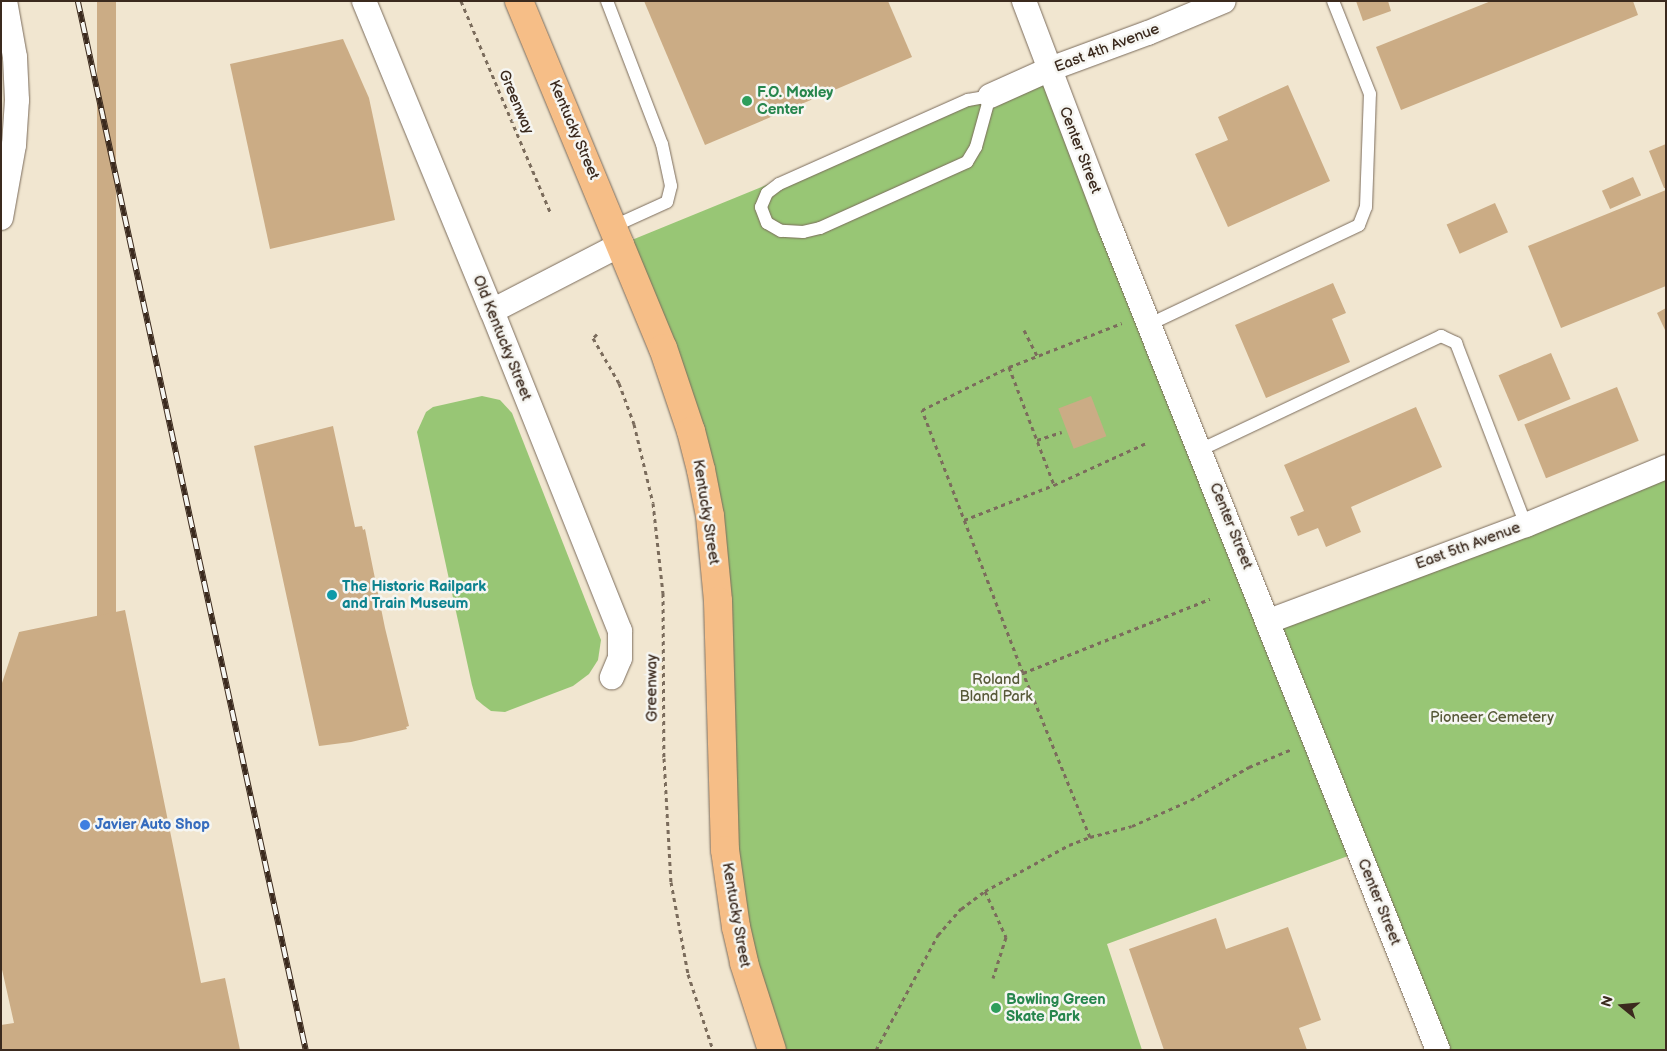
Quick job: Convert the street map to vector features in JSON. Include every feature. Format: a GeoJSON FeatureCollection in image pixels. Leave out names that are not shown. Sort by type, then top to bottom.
{"type":"FeatureCollection","features":[{"type":"Feature","properties":{"kind":"main road","name":"Kentucky Street"},"geometry":{"type":"LineString","coordinates":[[519,1],[618,235],[678,387],[704,484],[713,543],[718,601],[725,850],[736,927],[744,963],[772,1050]]}},
{"type":"Feature","properties":{"kind":"street"},"geometry":{"type":"LineString","coordinates":[[1,218],[17,100],[8,63],[5,1]]}},
{"type":"Feature","properties":{"kind":"street","name":"Old Kentucky Street"},"geometry":{"type":"LineString","coordinates":[[364,1],[492,312],[620,631],[620,658],[612,677]]}},
{"type":"Feature","properties":{"kind":"street","name":"Center Street"},"geometry":{"type":"LineString","coordinates":[[1024,1],[1147,318],[1438,1050]]}},
{"type":"Feature","properties":{"kind":"street","name":"East 4th Avenue"},"geometry":{"type":"LineString","coordinates":[[990,96],[1050,69],[1148,33],[1224,1]]}},
{"type":"Feature","properties":{"kind":"street"},"geometry":{"type":"LineString","coordinates":[[492,312],[618,235]]}},
{"type":"Feature","properties":{"kind":"street","name":"East 5th Avenue"},"geometry":{"type":"LineString","coordinates":[[1269,621],[1526,525],[1666,467]]}},
{"type":"Feature","properties":{"kind":"lane"},"geometry":{"type":"LineString","coordinates":[[607,1],[662,144],[670,186],[667,202],[618,235]]}},
{"type":"Feature","properties":{"kind":"lane"},"geometry":{"type":"LineString","coordinates":[[1147,318],[1359,225],[1366,207],[1370,94],[1333,1]]}},
{"type":"Feature","properties":{"kind":"lane"},"geometry":{"type":"LineString","coordinates":[[990,96],[976,147],[967,162],[820,228],[803,232],[781,231],[767,223],[761,207],[767,193],[779,184],[968,100],[990,96]]}},
{"type":"Feature","properties":{"kind":"lane"},"geometry":{"type":"LineString","coordinates":[[1200,450],[1441,336],[1456,342],[1526,525]]}},
{"type":"Feature","properties":{"kind":"path","name":"Greenway"},"geometry":{"type":"LineString","coordinates":[[461,1],[550,212]]}},
{"type":"Feature","properties":{"kind":"path"},"geometry":{"type":"LineString","coordinates":[[1090,837],[1023,673],[922,410],[1037,356],[1147,318]]}},
{"type":"Feature","properties":{"kind":"path"},"geometry":{"type":"LineString","coordinates":[[1024,330],[1037,356]]}},
{"type":"Feature","properties":{"kind":"path","name":"Greenway"},"geometry":{"type":"LineString","coordinates":[[597,334],[593,338],[620,384],[634,424],[653,503],[663,593],[664,758],[671,882],[688,974],[713,1050]]}},
{"type":"Feature","properties":{"kind":"path"},"geometry":{"type":"LineString","coordinates":[[1009,368],[1054,485]]}},
{"type":"Feature","properties":{"kind":"path"},"geometry":{"type":"LineString","coordinates":[[1037,440],[1062,432]]}},
{"type":"Feature","properties":{"kind":"path"},"geometry":{"type":"LineString","coordinates":[[964,520],[1054,485],[1146,443]]}},
{"type":"Feature","properties":{"kind":"path"},"geometry":{"type":"LineString","coordinates":[[1023,673],[1210,600]]}},
{"type":"Feature","properties":{"kind":"path"},"geometry":{"type":"LineString","coordinates":[[876,1050],[938,935],[961,909],[985,891],[1069,845],[1090,837],[1132,826],[1191,800],[1249,768],[1314,739]]}},
{"type":"Feature","properties":{"kind":"path"},"geometry":{"type":"LineString","coordinates":[[985,891],[1006,937],[993,978]]}},
{"type":"Feature","properties":{"kind":"green space","name":"Roland Bland Park"},"geometry":{"type":"Polygon","coordinates":[[[1050,69],[1269,621],[1666,464],[1666,1050],[1434,1050],[1359,852],[1107,944],[1142,1050],[773,1050],[744,963],[701,470],[622,244],[1050,69]]]}},
{"type":"Feature","properties":{"kind":"green space"},"geometry":{"type":"Polygon","coordinates":[[[482,396],[500,400],[512,413],[601,640],[598,660],[589,674],[573,686],[505,712],[491,711],[476,699],[417,432],[426,412],[433,407],[482,396]]]}},
{"type":"Feature","properties":{"kind":"building"},"geometry":{"type":"Polygon","coordinates":[[[97,1],[116,1],[116,1008],[97,1008],[97,1]]]}},
{"type":"Feature","properties":{"kind":"building","name":"F.O. Moxley Center"},"geometry":{"type":"Polygon","coordinates":[[[644,1],[888,1],[912,57],[705,145],[644,1]]]}},
{"type":"Feature","properties":{"kind":"building"},"geometry":{"type":"Polygon","coordinates":[[[1356,1],[1388,1],[1391,11],[1363,21],[1356,1]]]}},
{"type":"Feature","properties":{"kind":"building"},"geometry":{"type":"Polygon","coordinates":[[[1491,1],[1633,1],[1638,15],[1401,110],[1376,47],[1491,1]]]}},
{"type":"Feature","properties":{"kind":"building"},"geometry":{"type":"Polygon","coordinates":[[[343,39],[369,98],[395,220],[270,249],[230,64],[343,39]]]}},
{"type":"Feature","properties":{"kind":"building"},"geometry":{"type":"Polygon","coordinates":[[[1288,85],[1330,181],[1228,227],[1195,154],[1228,140],[1218,117],[1288,85]]]}},
{"type":"Feature","properties":{"kind":"building"},"geometry":{"type":"Polygon","coordinates":[[[1666,144],[1666,188],[1664,188],[1649,151],[1666,144]]]}},
{"type":"Feature","properties":{"kind":"building"},"geometry":{"type":"Polygon","coordinates":[[[1633,177],[1641,195],[1610,209],[1602,191],[1633,177]]]}},
{"type":"Feature","properties":{"kind":"building"},"geometry":{"type":"Polygon","coordinates":[[[1666,190],[1666,286],[1561,328],[1528,246],[1666,190]]]}},
{"type":"Feature","properties":{"kind":"building"},"geometry":{"type":"Polygon","coordinates":[[[1495,203],[1508,232],[1460,254],[1447,225],[1495,203]]]}},
{"type":"Feature","properties":{"kind":"building"},"geometry":{"type":"Polygon","coordinates":[[[1333,283],[1346,313],[1332,319],[1350,362],[1266,398],[1235,325],[1333,283]]]}},
{"type":"Feature","properties":{"kind":"building"},"geometry":{"type":"Polygon","coordinates":[[[1666,308],[1666,332],[1657,313],[1666,308]]]}},
{"type":"Feature","properties":{"kind":"building"},"geometry":{"type":"Polygon","coordinates":[[[1551,353],[1571,399],[1518,421],[1499,375],[1551,353]]]}},
{"type":"Feature","properties":{"kind":"building"},"geometry":{"type":"Polygon","coordinates":[[[1617,387],[1639,441],[1546,478],[1524,424],[1617,387]]]}},
{"type":"Feature","properties":{"kind":"building"},"geometry":{"type":"Polygon","coordinates":[[[1091,396],[1106,436],[1074,449],[1058,409],[1091,396]]]}},
{"type":"Feature","properties":{"kind":"building"},"geometry":{"type":"Polygon","coordinates":[[[1416,407],[1442,467],[1351,507],[1361,532],[1326,547],[1318,528],[1298,536],[1290,517],[1304,511],[1284,465],[1416,407]]]}},
{"type":"Feature","properties":{"kind":"building","name":"The Historic Railpark and Train Museum"},"geometry":{"type":"Polygon","coordinates":[[[333,426],[355,527],[362,526],[363,530],[365,529],[385,628],[409,726],[406,727],[407,729],[351,742],[319,746],[254,446],[333,426]]]}},
{"type":"Feature","properties":{"kind":"building","name":"Javier Auto Shop"},"geometry":{"type":"Polygon","coordinates":[[[125,610],[201,983],[225,978],[240,1050],[1,1050],[1,1025],[14,1023],[1,965],[1,686],[19,632],[125,610]]]}},
{"type":"Feature","properties":{"kind":"building"},"geometry":{"type":"Polygon","coordinates":[[[1216,918],[1226,949],[1288,927],[1321,1020],[1299,1028],[1307,1050],[1164,1050],[1129,949],[1216,918]]]}},
{"type":"Feature","properties":{"kind":"railway"},"geometry":{"type":"LineString","coordinates":[[78,1],[306,1050]]}},
{"type":"Feature","properties":{"kind":"place","name":"F.O. Moxley Center"},"geometry":{"type":"Point","coordinates":[747,101]}},
{"type":"Feature","properties":{"kind":"place","name":"The Historic Railpark and Train Museum"},"geometry":{"type":"Point","coordinates":[332,595]}},
{"type":"Feature","properties":{"kind":"place","name":"Javier Auto Shop"},"geometry":{"type":"Point","coordinates":[85,825]}},
{"type":"Feature","properties":{"kind":"place","name":"Bowling Green Skate Park"},"geometry":{"type":"Point","coordinates":[996,1008]}},
{"type":"Feature","properties":{"kind":"park label","name":"Pioneer Cemetery"},"geometry":{"type":"Point","coordinates":[1492,718]}}]}
